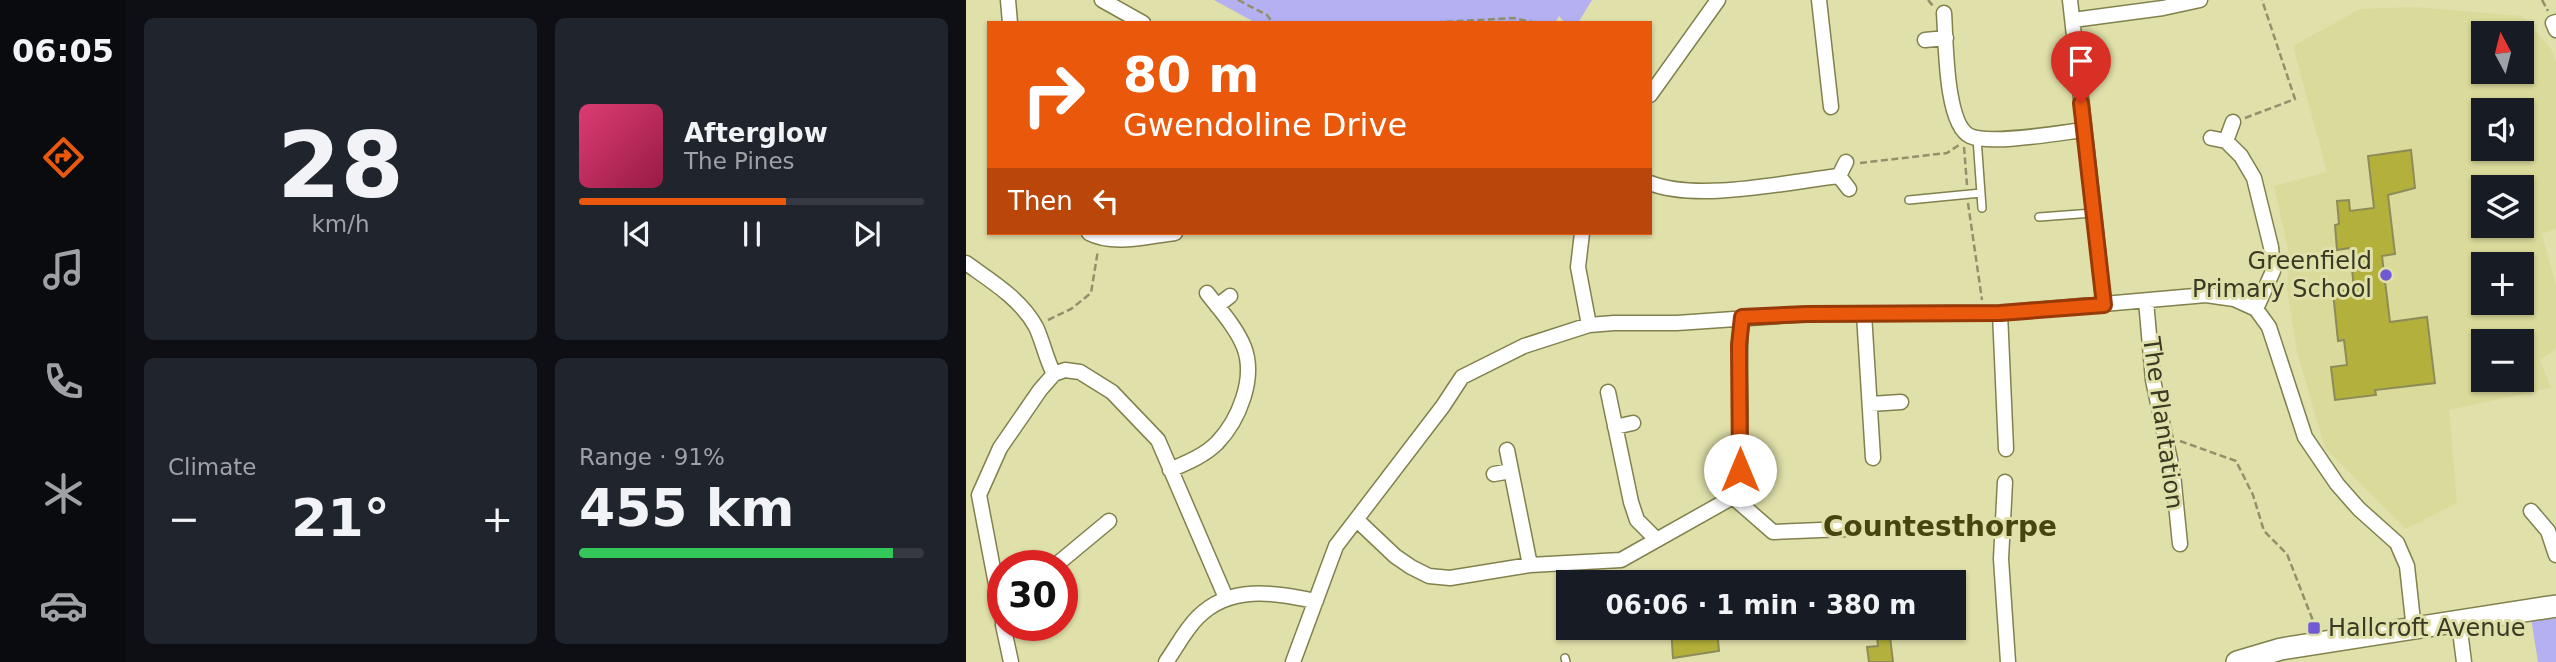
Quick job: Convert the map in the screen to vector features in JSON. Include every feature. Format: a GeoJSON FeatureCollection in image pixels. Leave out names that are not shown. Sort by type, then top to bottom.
{"type":"FeatureCollection","features":[{"type":"Feature","properties":{"kind":"street"},"geometry":{"type":"LineString","coordinates":[[1008,0],[1010,21]]}},
{"type":"Feature","properties":{"kind":"street"},"geometry":{"type":"LineString","coordinates":[[1102,0],[1121,18]]}},
{"type":"Feature","properties":{"kind":"street"},"geometry":{"type":"LineString","coordinates":[[1652,92],[1718,0]]}},
{"type":"Feature","properties":{"kind":"street"},"geometry":{"type":"LineString","coordinates":[[1819,0],[1831,107]]}},
{"type":"Feature","properties":{"kind":"street"},"geometry":{"type":"LineString","coordinates":[[2070,0],[2104,305]]}},
{"type":"Feature","properties":{"kind":"street"},"geometry":{"type":"LineString","coordinates":[[2073,19],[2163,8],[2200,0]]}},
{"type":"Feature","properties":{"kind":"street"},"geometry":{"type":"LineString","coordinates":[[1944,13],[1952,105],[1957,122],[1970,136],[1992,139],[2083,130]]}},
{"type":"Feature","properties":{"kind":"street"},"geometry":{"type":"LineString","coordinates":[[2556,22],[2553,23],[2556,30]]}},
{"type":"Feature","properties":{"kind":"street"},"geometry":{"type":"LineString","coordinates":[[1925,40],[1946,38]]}},
{"type":"Feature","properties":{"kind":"street"},"geometry":{"type":"LineString","coordinates":[[2226,141],[2233,122]]}},
{"type":"Feature","properties":{"kind":"street"},"geometry":{"type":"LineString","coordinates":[[2211,138],[2226,141],[2241,156],[2254,178],[2272,247],[2273,271],[2256,309]]}},
{"type":"Feature","properties":{"kind":"street"},"geometry":{"type":"LineString","coordinates":[[1652,184],[1669,190],[1710,190],[1842,169],[1849,188]]}},
{"type":"Feature","properties":{"kind":"street"},"geometry":{"type":"LineString","coordinates":[[1095,236],[1122,235]]}},
{"type":"Feature","properties":{"kind":"street"},"geometry":{"type":"LineString","coordinates":[[1582,235],[1578,267],[1589,325]]}},
{"type":"Feature","properties":{"kind":"street"},"geometry":{"type":"LineString","coordinates":[[966,263],[1018,304],[1035,327],[1054,374]]}},
{"type":"Feature","properties":{"kind":"street"},"geometry":{"type":"LineString","coordinates":[[1170,470],[1199,457],[1217,443],[1244,398],[1248,368],[1245,350],[1236,331],[1207,293]]}},
{"type":"Feature","properties":{"kind":"street"},"geometry":{"type":"LineString","coordinates":[[1293,662],[1326,566],[1336,546],[1443,406],[1462,377],[1524,346],[1589,325],[1742,317],[2000,313],[2206,295],[2234,299],[2256,309],[2269,327],[2281,355],[2289,391],[2305,437],[2337,484],[2359,509],[2397,543],[2407,566],[2414,630]]}},
{"type":"Feature","properties":{"kind":"street"},"geometry":{"type":"LineString","coordinates":[[1217,306],[1230,296]]}},
{"type":"Feature","properties":{"kind":"street","name":"The Plantation"},"geometry":{"type":"LineString","coordinates":[[2146,301],[2152,380],[2173,474],[2180,544]]}},
{"type":"Feature","properties":{"kind":"street"},"geometry":{"type":"LineString","coordinates":[[2000,313],[2006,449]]}},
{"type":"Feature","properties":{"kind":"street"},"geometry":{"type":"LineString","coordinates":[[1864,314],[1873,458]]}},
{"type":"Feature","properties":{"kind":"street"},"geometry":{"type":"LineString","coordinates":[[1357,520],[1395,556],[1429,576],[1450,578],[1530,565],[1621,560],[1733,497],[1740,470],[1739,345],[1742,317]]}},
{"type":"Feature","properties":{"kind":"street"},"geometry":{"type":"LineString","coordinates":[[988,550],[973,495],[1000,448],[1040,390],[1054,374],[1065,370],[1080,372],[1112,393],[1158,440],[1226,598]]}},
{"type":"Feature","properties":{"kind":"street"},"geometry":{"type":"LineString","coordinates":[[1608,391],[1637,520],[1656,539]]}},
{"type":"Feature","properties":{"kind":"street"},"geometry":{"type":"LineString","coordinates":[[2004,398],[2020,397]]}},
{"type":"Feature","properties":{"kind":"street"},"geometry":{"type":"LineString","coordinates":[[1870,404],[1901,402]]}},
{"type":"Feature","properties":{"kind":"street"},"geometry":{"type":"LineString","coordinates":[[1615,426],[1633,423]]}},
{"type":"Feature","properties":{"kind":"street"},"geometry":{"type":"LineString","coordinates":[[1507,450],[1530,565]]}},
{"type":"Feature","properties":{"kind":"street"},"geometry":{"type":"LineString","coordinates":[[1494,474],[1511,471]]}},
{"type":"Feature","properties":{"kind":"street"},"geometry":{"type":"LineString","coordinates":[[2005,482],[2001,559],[2008,662]]}},
{"type":"Feature","properties":{"kind":"street"},"geometry":{"type":"LineString","coordinates":[[1733,497],[1773,532],[1844,528]]}},
{"type":"Feature","properties":{"kind":"street"},"geometry":{"type":"LineString","coordinates":[[2531,511],[2548,531],[2556,555]]}},
{"type":"Feature","properties":{"kind":"street"},"geometry":{"type":"LineString","coordinates":[[1074,550],[1109,521]]}},
{"type":"Feature","properties":{"kind":"street"},"geometry":{"type":"LineString","coordinates":[[1824,530],[1826,546]]}},
{"type":"Feature","properties":{"kind":"street"},"geometry":{"type":"LineString","coordinates":[[1166,662],[1195,619],[1226,598],[1244,593],[1278,593],[1316,601]]}},
{"type":"Feature","properties":{"kind":"street"},"geometry":{"type":"LineString","coordinates":[[2239,662],[2281,649],[2556,606]]}},
{"type":"Feature","properties":{"kind":"street"},"geometry":{"type":"LineString","coordinates":[[2459,623],[2464,662]]}},
{"type":"Feature","properties":{"kind":"street"},"geometry":{"type":"LineString","coordinates":[[1007,641],[1011,662]]}},
{"type":"Feature","properties":{"kind":"lane"},"geometry":{"type":"LineString","coordinates":[[1977,137],[1982,208]]}},
{"type":"Feature","properties":{"kind":"lane"},"geometry":{"type":"LineString","coordinates":[[1909,200],[1981,192]]}},
{"type":"Feature","properties":{"kind":"lane"},"geometry":{"type":"LineString","coordinates":[[2039,217],[2093,213]]}},
{"type":"Feature","properties":{"kind":"path"},"geometry":{"type":"LineString","coordinates":[[1238,0],[1266,15],[1271,21]]}},
{"type":"Feature","properties":{"kind":"path"},"geometry":{"type":"LineString","coordinates":[[2233,122],[2295,99],[2262,0]]}},
{"type":"Feature","properties":{"kind":"path"},"geometry":{"type":"LineString","coordinates":[[1460,21],[1513,18],[1527,21]]}},
{"type":"Feature","properties":{"kind":"path"},"geometry":{"type":"LineString","coordinates":[[1842,169],[1853,164],[1947,153],[1963,142],[1985,313]]}},
{"type":"Feature","properties":{"kind":"path"},"geometry":{"type":"LineString","coordinates":[[1035,327],[1071,309],[1091,293],[1095,236]]}},
{"type":"Feature","properties":{"kind":"path"},"geometry":{"type":"LineString","coordinates":[[2163,436],[2236,461],[2253,495],[2264,531],[2287,554],[2308,602],[2321,642]]}},
{"type":"Feature","properties":{"kind":"shaded area"},"geometry":{"type":"Polygon","coordinates":[[[1214,0],[1592,0],[1579,21],[1563,21],[1559,16],[1556,21],[1252,21],[1214,0]]]}},
{"type":"Feature","properties":{"kind":"shaded area","name":"Greenfield Primary School"},"geometry":{"type":"Polygon","coordinates":[[[2414,7],[2522,16],[2526,21],[2471,21],[2471,84],[2534,84],[2534,30],[2551,49],[2556,63],[2556,229],[2542,234],[2556,286],[2556,349],[2540,360],[2551,388],[2534,392],[2534,329],[2471,329],[2471,392],[2532,392],[2449,410],[2457,503],[2406,529],[2325,448],[2297,352],[2287,288],[2290,258],[2274,186],[2327,172],[2293,46],[2360,9],[2414,7]]]}},
{"type":"Feature","properties":{"kind":"shaded area"},"geometry":{"type":"Polygon","coordinates":[[[2556,614],[2556,662],[2538,662],[2531,618],[2556,614]]]}},
{"type":"Feature","properties":{"kind":"building"},"geometry":{"type":"Polygon","coordinates":[[[2411,150],[2415,188],[2388,195],[2395,254],[2382,256],[2390,322],[2427,317],[2435,383],[2375,390],[2376,395],[2335,400],[2331,367],[2347,365],[2344,340],[2338,341],[2333,292],[2354,289],[2350,248],[2337,250],[2337,201],[2349,200],[2350,211],[2374,208],[2368,156],[2411,150]]]}},
{"type":"Feature","properties":{"kind":"building"},"geometry":{"type":"Polygon","coordinates":[[[1672,640],[1718,640],[1719,651],[1673,658],[1672,640]]]}},
{"type":"Feature","properties":{"kind":"building"},"geometry":{"type":"Polygon","coordinates":[[[1877,640],[1890,640],[1893,662],[1869,662],[1867,647],[1878,646],[1877,640]]]}},
{"type":"Feature","properties":{"kind":"place","name":"Greenfield Primary School"},"geometry":{"type":"Point","coordinates":[2386,275]}},
{"type":"Feature","properties":{"kind":"place","name":"Hallcroft Avenue"},"geometry":{"type":"Point","coordinates":[2314,628]}},
{"type":"Feature","properties":{"kind":"district","name":"Countesthorpe"},"geometry":{"type":"Point","coordinates":[1940,526]}},
{"type":"Feature","properties":{"kind":"route"},"geometry":{"type":"LineString","coordinates":[[1740,470],[1739,345],[1742,317],[2000,313],[2104,305],[2081,103]]}}]}
